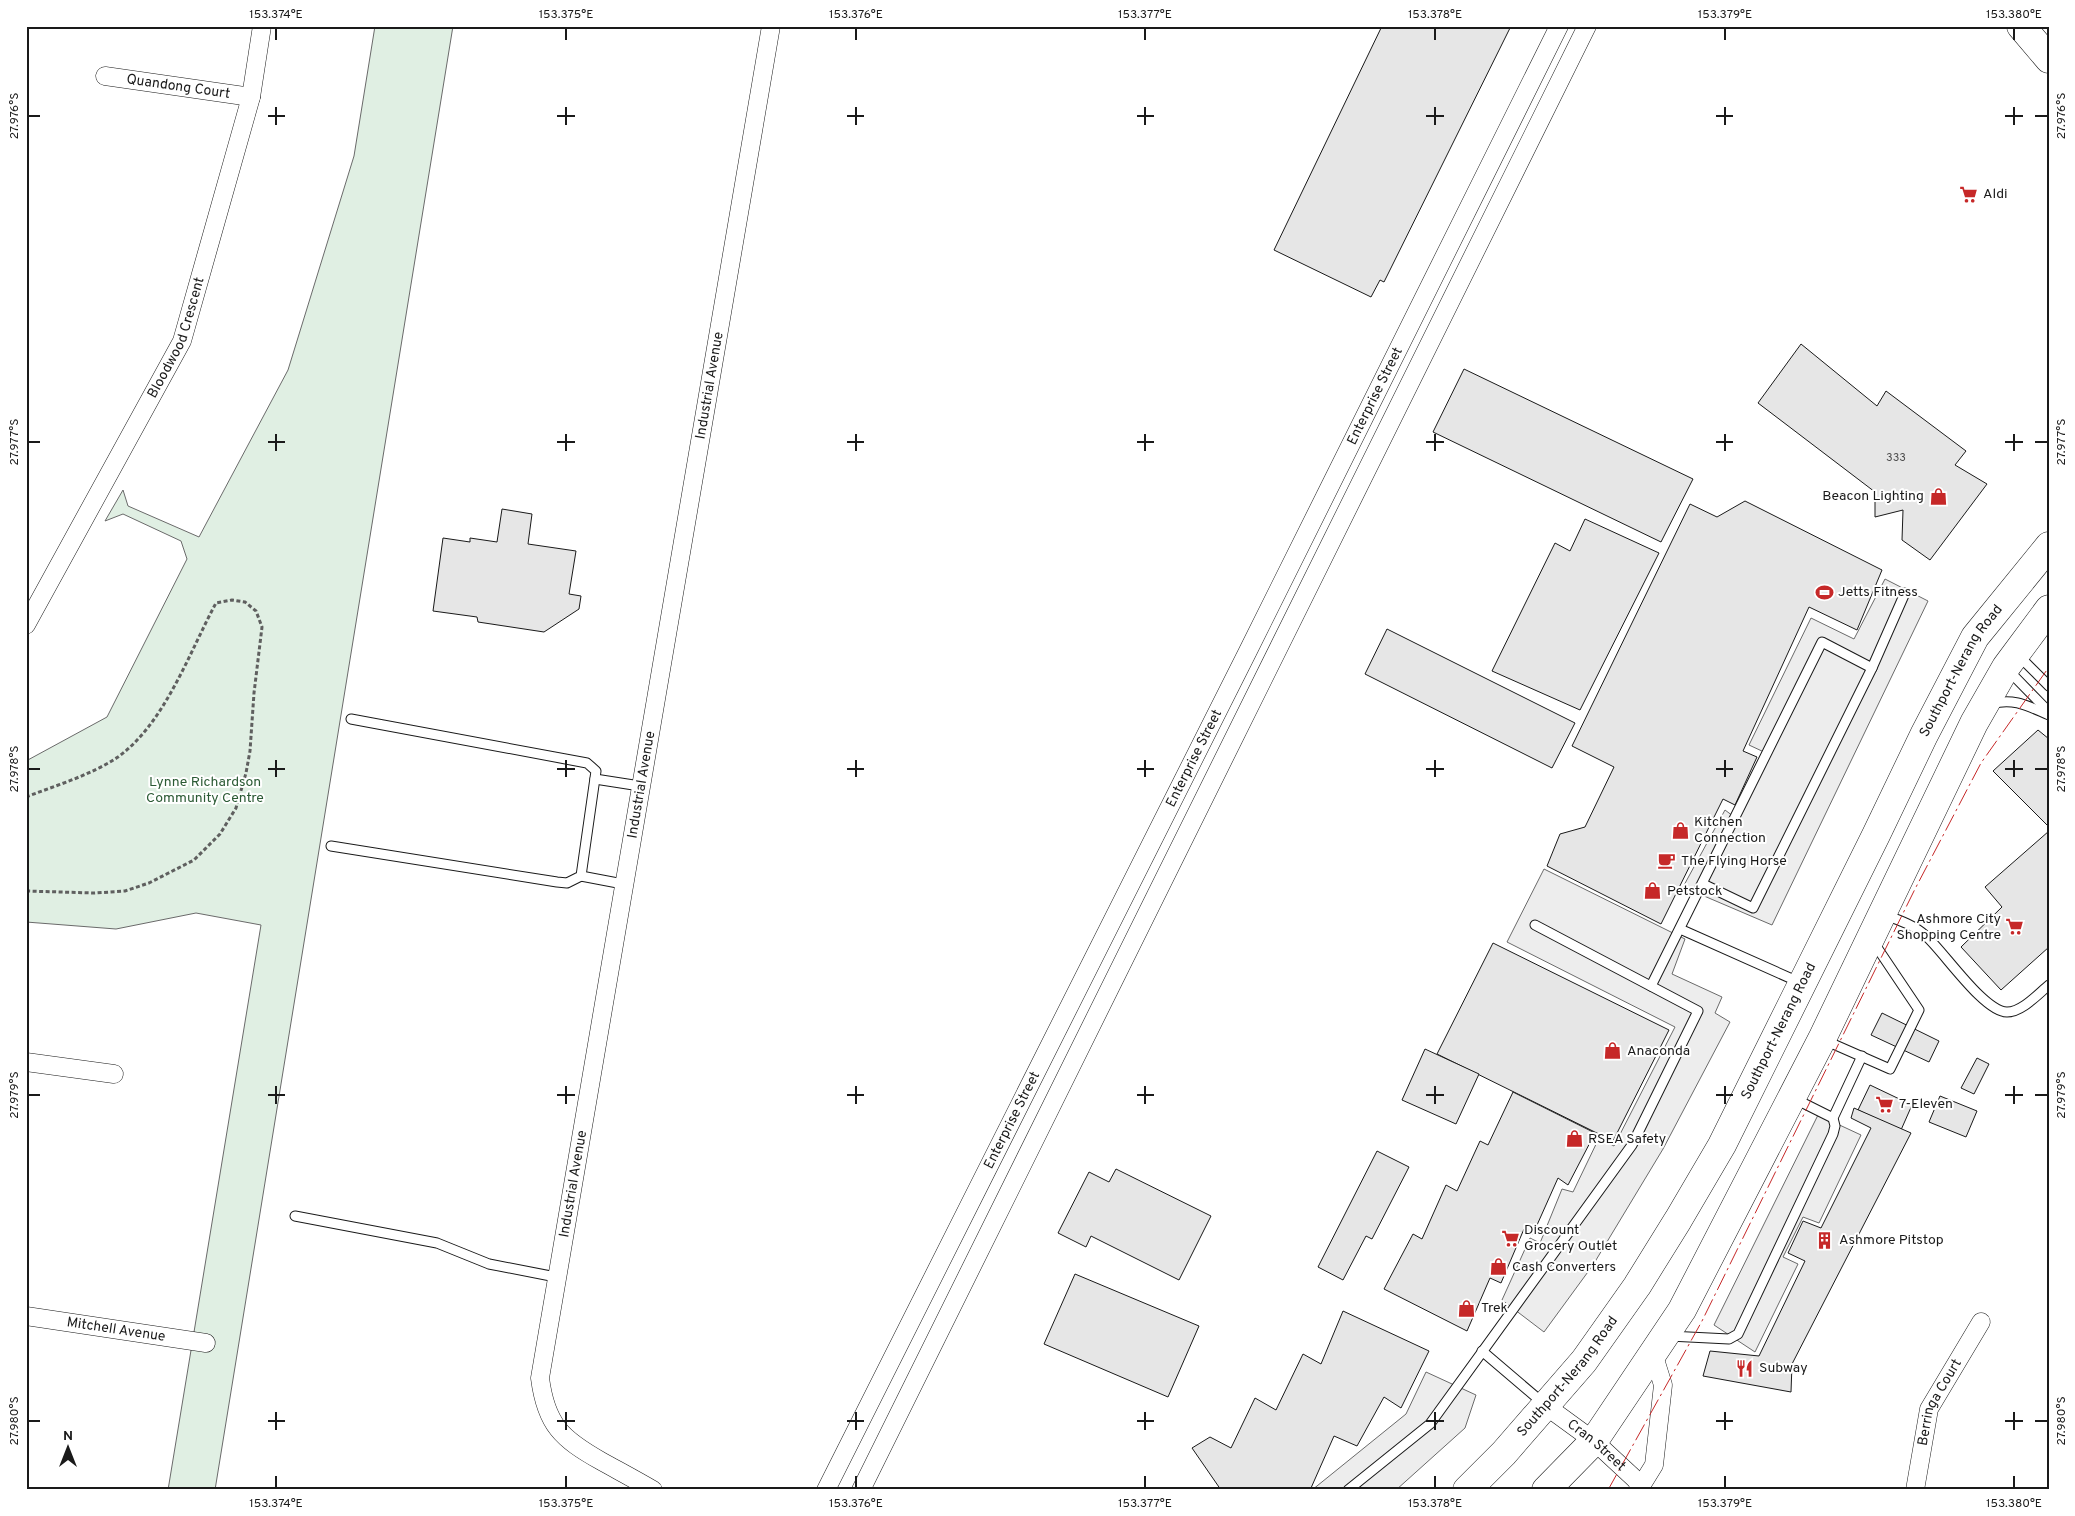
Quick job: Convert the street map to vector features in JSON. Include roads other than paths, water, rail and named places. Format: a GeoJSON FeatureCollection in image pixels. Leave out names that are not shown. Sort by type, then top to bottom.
{"type":"FeatureCollection","features":[{"type":"Feature","properties":{"kind":"main road"},"geometry":{"type":"LineString","coordinates":[[2021,26],[2049,59]]}},
{"type":"Feature","properties":{"kind":"main road","name":"Southport-Nerang Road"},"geometry":{"type":"LineString","coordinates":[[1466,1490],[1504,1453],[1546,1406],[1595,1346],[1637,1286],[1678,1220],[1722,1145],[1952,679],[1975,637],[2049,546]]}},
{"type":"Feature","properties":{"kind":"main road"},"geometry":{"type":"LineString","coordinates":[[1546,1490],[1594,1441],[1682,1310],[1822,1039],[1980,711],[2011,660],[2049,609]]}},
{"type":"Feature","properties":{"kind":"main road"},"geometry":{"type":"LineString","coordinates":[[1975,637],[2011,660]]}},
{"type":"Feature","properties":{"kind":"street","name":"Bloodwood Crescent"},"geometry":{"type":"LineString","coordinates":[[26,625],[182,342],[251,97],[262,26]]}},
{"type":"Feature","properties":{"kind":"street","name":"Industrial Avenue"},"geometry":{"type":"LineString","coordinates":[[653,1490],[577,1448],[560,1432],[551,1419],[541,1391],[540,1378],[771,26]]}},
{"type":"Feature","properties":{"kind":"street","name":"Enterprise Street"},"geometry":{"type":"LineString","coordinates":[[826,1490],[1244,660],[1559,26]]}},
{"type":"Feature","properties":{"kind":"street","name":"Enterprise Street"},"geometry":{"type":"LineString","coordinates":[[862,1490],[1587,26]]}},
{"type":"Feature","properties":{"kind":"street","name":"Quandong Court"},"geometry":{"type":"LineString","coordinates":[[105,76],[251,97]]}},
{"type":"Feature","properties":{"kind":"street"},"geometry":{"type":"LineString","coordinates":[[26,1062],[114,1074]]}},
{"type":"Feature","properties":{"kind":"street","name":"Mitchell Avenue"},"geometry":{"type":"LineString","coordinates":[[26,1316],[206,1343]]}},
{"type":"Feature","properties":{"kind":"street","name":"Berringa Court"},"geometry":{"type":"LineString","coordinates":[[1915,1490],[1929,1409],[1981,1322]]}},
{"type":"Feature","properties":{"kind":"street"},"geometry":{"type":"LineString","coordinates":[[1642,1488],[1654,1465],[1663,1385],[1659,1344]]}},
{"type":"Feature","properties":{"kind":"street","name":"Cran Street"},"geometry":{"type":"LineString","coordinates":[[1546,1406],[1594,1441],[1642,1488]]}},
{"type":"Feature","properties":{"kind":"lane"},"geometry":{"type":"LineString","coordinates":[[1702,884],[1753,908],[1872,668],[1905,593]]}},
{"type":"Feature","properties":{"kind":"lane"},"geometry":{"type":"LineString","coordinates":[[1651,986],[1822,642],[1872,668]]}},
{"type":"Feature","properties":{"kind":"lane"},"geometry":{"type":"LineString","coordinates":[[2011,660],[2049,686]]}},
{"type":"Feature","properties":{"kind":"lane"},"geometry":{"type":"LineString","coordinates":[[2011,660],[2049,714]]}},
{"type":"Feature","properties":{"kind":"lane"},"geometry":{"type":"LineString","coordinates":[[1980,711],[1995,703],[2010,701],[2024,704],[2049,714]]}},
{"type":"Feature","properties":{"kind":"lane"},"geometry":{"type":"LineString","coordinates":[[351,719],[587,763],[596,772],[581,876]]}},
{"type":"Feature","properties":{"kind":"lane"},"geometry":{"type":"LineString","coordinates":[[595,779],[640,786]]}},
{"type":"Feature","properties":{"kind":"lane"},"geometry":{"type":"LineString","coordinates":[[331,846],[557,882],[567,883],[581,876],[623,884]]}},
{"type":"Feature","properties":{"kind":"lane"},"geometry":{"type":"LineString","coordinates":[[1883,914],[1907,924],[1927,936],[1980,996],[2000,1011],[2013,1011],[2049,985]]}},
{"type":"Feature","properties":{"kind":"lane"},"geometry":{"type":"LineString","coordinates":[[1348,1490],[1430,1424],[1632,1145],[1698,1011],[1535,925]]}},
{"type":"Feature","properties":{"kind":"lane"},"geometry":{"type":"LineString","coordinates":[[1680,929],[1801,984]]}},
{"type":"Feature","properties":{"kind":"lane"},"geometry":{"type":"LineString","coordinates":[[1822,1039],[1890,1069],[1919,1010],[1871,938]]}},
{"type":"Feature","properties":{"kind":"lane"},"geometry":{"type":"LineString","coordinates":[[1659,1344],[1729,1340],[1738,1334],[1833,1134],[1835,1126],[1833,1118],[1862,1056]]}},
{"type":"Feature","properties":{"kind":"lane"},"geometry":{"type":"LineString","coordinates":[[1791,1097],[1833,1118]]}},
{"type":"Feature","properties":{"kind":"lane"},"geometry":{"type":"LineString","coordinates":[[295,1216],[437,1243],[489,1264],[556,1277]]}},
{"type":"Feature","properties":{"kind":"lane"},"geometry":{"type":"LineString","coordinates":[[1482,1351],[1546,1406]]}},
{"type":"Feature","properties":{"kind":"place","name":"Aldi"},"geometry":{"type":"Point","coordinates":[1969,194]}},
{"type":"Feature","properties":{"kind":"place","name":"Beacon Lighting"},"geometry":{"type":"Point","coordinates":[1938,496]}},
{"type":"Feature","properties":{"kind":"place","name":"Jetts Fitness"},"geometry":{"type":"Point","coordinates":[1824,592]}},
{"type":"Feature","properties":{"kind":"place","name":"Kitchen Connection"},"geometry":{"type":"Point","coordinates":[1680,830]}},
{"type":"Feature","properties":{"kind":"place","name":"The Flying Horse"},"geometry":{"type":"Point","coordinates":[1667,861]}},
{"type":"Feature","properties":{"kind":"place","name":"Petstock"},"geometry":{"type":"Point","coordinates":[1653,891]}},
{"type":"Feature","properties":{"kind":"place","name":"Ashmore City Shopping Centre"},"geometry":{"type":"Point","coordinates":[2015,927]}},
{"type":"Feature","properties":{"kind":"place","name":"Anaconda"},"geometry":{"type":"Point","coordinates":[1613,1051]}},
{"type":"Feature","properties":{"kind":"place","name":"7-Eleven"},"geometry":{"type":"Point","coordinates":[1885,1104]}},
{"type":"Feature","properties":{"kind":"place","name":"RSEA Safety"},"geometry":{"type":"Point","coordinates":[1574,1139]}},
{"type":"Feature","properties":{"kind":"place","name":"Discount Grocery Outlet"},"geometry":{"type":"Point","coordinates":[1510,1238]}},
{"type":"Feature","properties":{"kind":"place","name":"Ashmore Pitstop"},"geometry":{"type":"Point","coordinates":[1825,1240]}},
{"type":"Feature","properties":{"kind":"place","name":"Cash Converters"},"geometry":{"type":"Point","coordinates":[1498,1267]}},
{"type":"Feature","properties":{"kind":"place","name":"Trek"},"geometry":{"type":"Point","coordinates":[1467,1308]}},
{"type":"Feature","properties":{"kind":"place","name":"Subway"},"geometry":{"type":"Point","coordinates":[1745,1368]}},
{"type":"Feature","properties":{"kind":"park label","name":"Lynne Richardson Community Centre"},"geometry":{"type":"Point","coordinates":[205,790]}}]}
